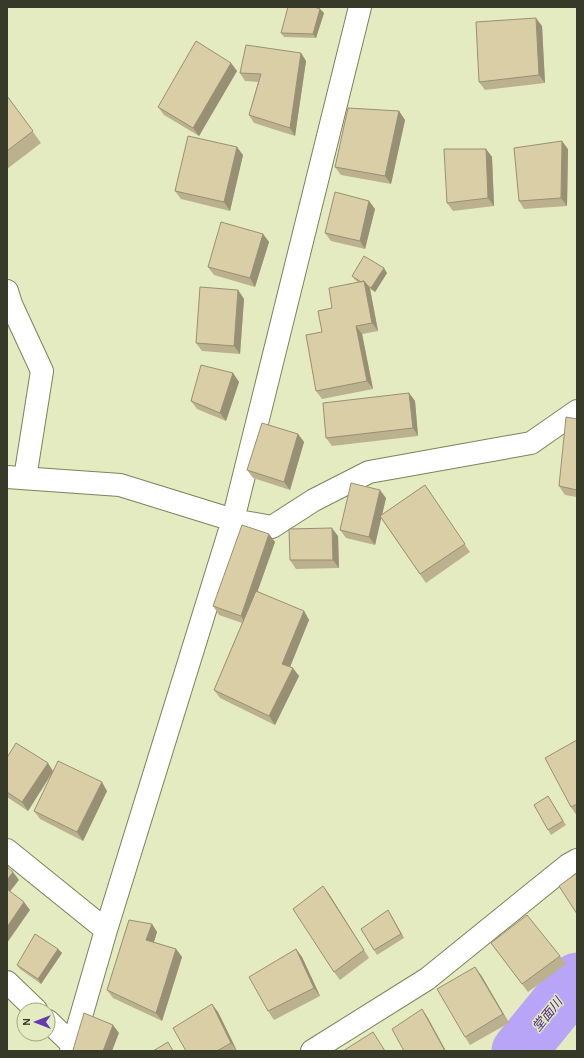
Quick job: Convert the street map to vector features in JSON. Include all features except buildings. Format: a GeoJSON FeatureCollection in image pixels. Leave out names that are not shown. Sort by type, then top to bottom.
{"type":"FeatureCollection","features":[{"type":"Feature","properties":{"kind":"street"},"geometry":{"type":"LineString","coordinates":[[72,1048],[106,930],[233,520],[360,7]]}},
{"type":"Feature","properties":{"kind":"street"},"geometry":{"type":"LineString","coordinates":[[7,291],[11,304],[42,371],[16,477],[120,485],[233,520],[272,526],[314,500],[369,472],[531,443],[577,411]]}},
{"type":"Feature","properties":{"kind":"street"},"geometry":{"type":"LineString","coordinates":[[7,850],[106,930]]}},
{"type":"Feature","properties":{"kind":"street"},"geometry":{"type":"LineString","coordinates":[[312,1051],[427,979],[562,870],[577,860]]}},
{"type":"Feature","properties":{"kind":"street"},"geometry":{"type":"LineString","coordinates":[[7,982],[28,1002]]}},
{"type":"Feature","properties":{"kind":"street"},"geometry":{"type":"LineString","coordinates":[[56,1030],[72,1048]]}},
{"type":"Feature","properties":{"kind":"waterway","name":"堂面川"},"geometry":{"type":"LineString","coordinates":[[519,1051],[577,980]]}}]}
